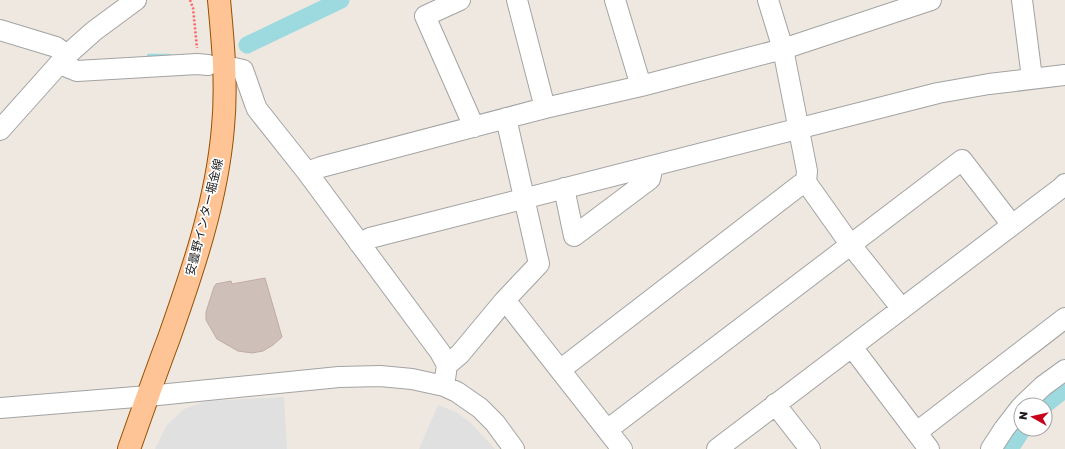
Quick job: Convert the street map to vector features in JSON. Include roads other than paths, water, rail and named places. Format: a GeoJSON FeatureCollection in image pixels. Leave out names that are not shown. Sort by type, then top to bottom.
{"type":"FeatureCollection","features":[{"type":"Feature","properties":{"kind":"main road","name":"安曇野インター堀金線"},"geometry":{"type":"LineString","coordinates":[[129,449],[197,255],[217,169],[223,128],[224,102],[224,54],[219,0]]}},
{"type":"Feature","properties":{"kind":"street"},"geometry":{"type":"LineString","coordinates":[[0,130],[63,59],[94,31],[136,0]]}},
{"type":"Feature","properties":{"kind":"street"},"geometry":{"type":"LineString","coordinates":[[460,0],[425,16],[474,127]]}},
{"type":"Feature","properties":{"kind":"street"},"geometry":{"type":"LineString","coordinates":[[517,0],[545,108]]}},
{"type":"Feature","properties":{"kind":"street"},"geometry":{"type":"LineString","coordinates":[[615,0],[641,86]]}},
{"type":"Feature","properties":{"kind":"street"},"geometry":{"type":"LineString","coordinates":[[768,0],[783,49],[808,171],[806,182],[850,244],[902,309]]}},
{"type":"Feature","properties":{"kind":"street"},"geometry":{"type":"LineString","coordinates":[[307,172],[506,118],[641,86],[783,49],[931,0]]}},
{"type":"Feature","properties":{"kind":"street"},"geometry":{"type":"LineString","coordinates":[[1022,0],[1032,78]]}},
{"type":"Feature","properties":{"kind":"street"},"geometry":{"type":"LineString","coordinates":[[0,30],[56,47],[63,59],[77,71],[203,65]]}},
{"type":"Feature","properties":{"kind":"street"},"geometry":{"type":"LineString","coordinates":[[234,68],[244,70],[254,104],[307,172],[440,352],[447,365],[444,386]]}},
{"type":"Feature","properties":{"kind":"street"},"geometry":{"type":"LineString","coordinates":[[359,243],[370,238],[938,93],[1032,78],[1065,75]]}},
{"type":"Feature","properties":{"kind":"street"},"geometry":{"type":"LineString","coordinates":[[447,365],[460,354],[505,300],[539,264],[506,118]]}},
{"type":"Feature","properties":{"kind":"street"},"geometry":{"type":"LineString","coordinates":[[607,430],[962,160],[1012,225]]}},
{"type":"Feature","properties":{"kind":"street"},"geometry":{"type":"LineString","coordinates":[[564,188],[574,236],[650,179],[653,166]]}},
{"type":"Feature","properties":{"kind":"street"},"geometry":{"type":"LineString","coordinates":[[560,370],[800,185],[806,182]]}},
{"type":"Feature","properties":{"kind":"street"},"geometry":{"type":"LineString","coordinates":[[717,449],[1012,225],[1064,189]]}},
{"type":"Feature","properties":{"kind":"street"},"geometry":{"type":"LineString","coordinates":[[505,300],[622,449]]}},
{"type":"Feature","properties":{"kind":"street"},"geometry":{"type":"LineString","coordinates":[[916,432],[1065,318]]}},
{"type":"Feature","properties":{"kind":"street"},"geometry":{"type":"LineString","coordinates":[[852,347],[929,449]]}},
{"type":"Feature","properties":{"kind":"street"},"geometry":{"type":"LineString","coordinates":[[1031,397],[1043,386],[1065,370]]}},
{"type":"Feature","properties":{"kind":"street"},"geometry":{"type":"LineString","coordinates":[[0,408],[148,396],[339,377],[380,376],[412,379],[444,386],[467,397],[495,423],[514,449]]}},
{"type":"Feature","properties":{"kind":"street"},"geometry":{"type":"LineString","coordinates":[[775,404],[810,449]]}},
{"type":"Feature","properties":{"kind":"street"},"geometry":{"type":"LineString","coordinates":[[992,449],[1013,418]]}},
{"type":"Feature","properties":{"kind":"waterway"},"geometry":{"type":"LineString","coordinates":[[247,45],[341,0]]}},
{"type":"Feature","properties":{"kind":"waterway"},"geometry":{"type":"LineString","coordinates":[[149,56],[169,56]]}},
{"type":"Feature","properties":{"kind":"waterway"},"geometry":{"type":"LineString","coordinates":[[1053,399],[1065,389]]}},
{"type":"Feature","properties":{"kind":"waterway"},"geometry":{"type":"LineString","coordinates":[[1010,449],[1018,437]]}}]}
